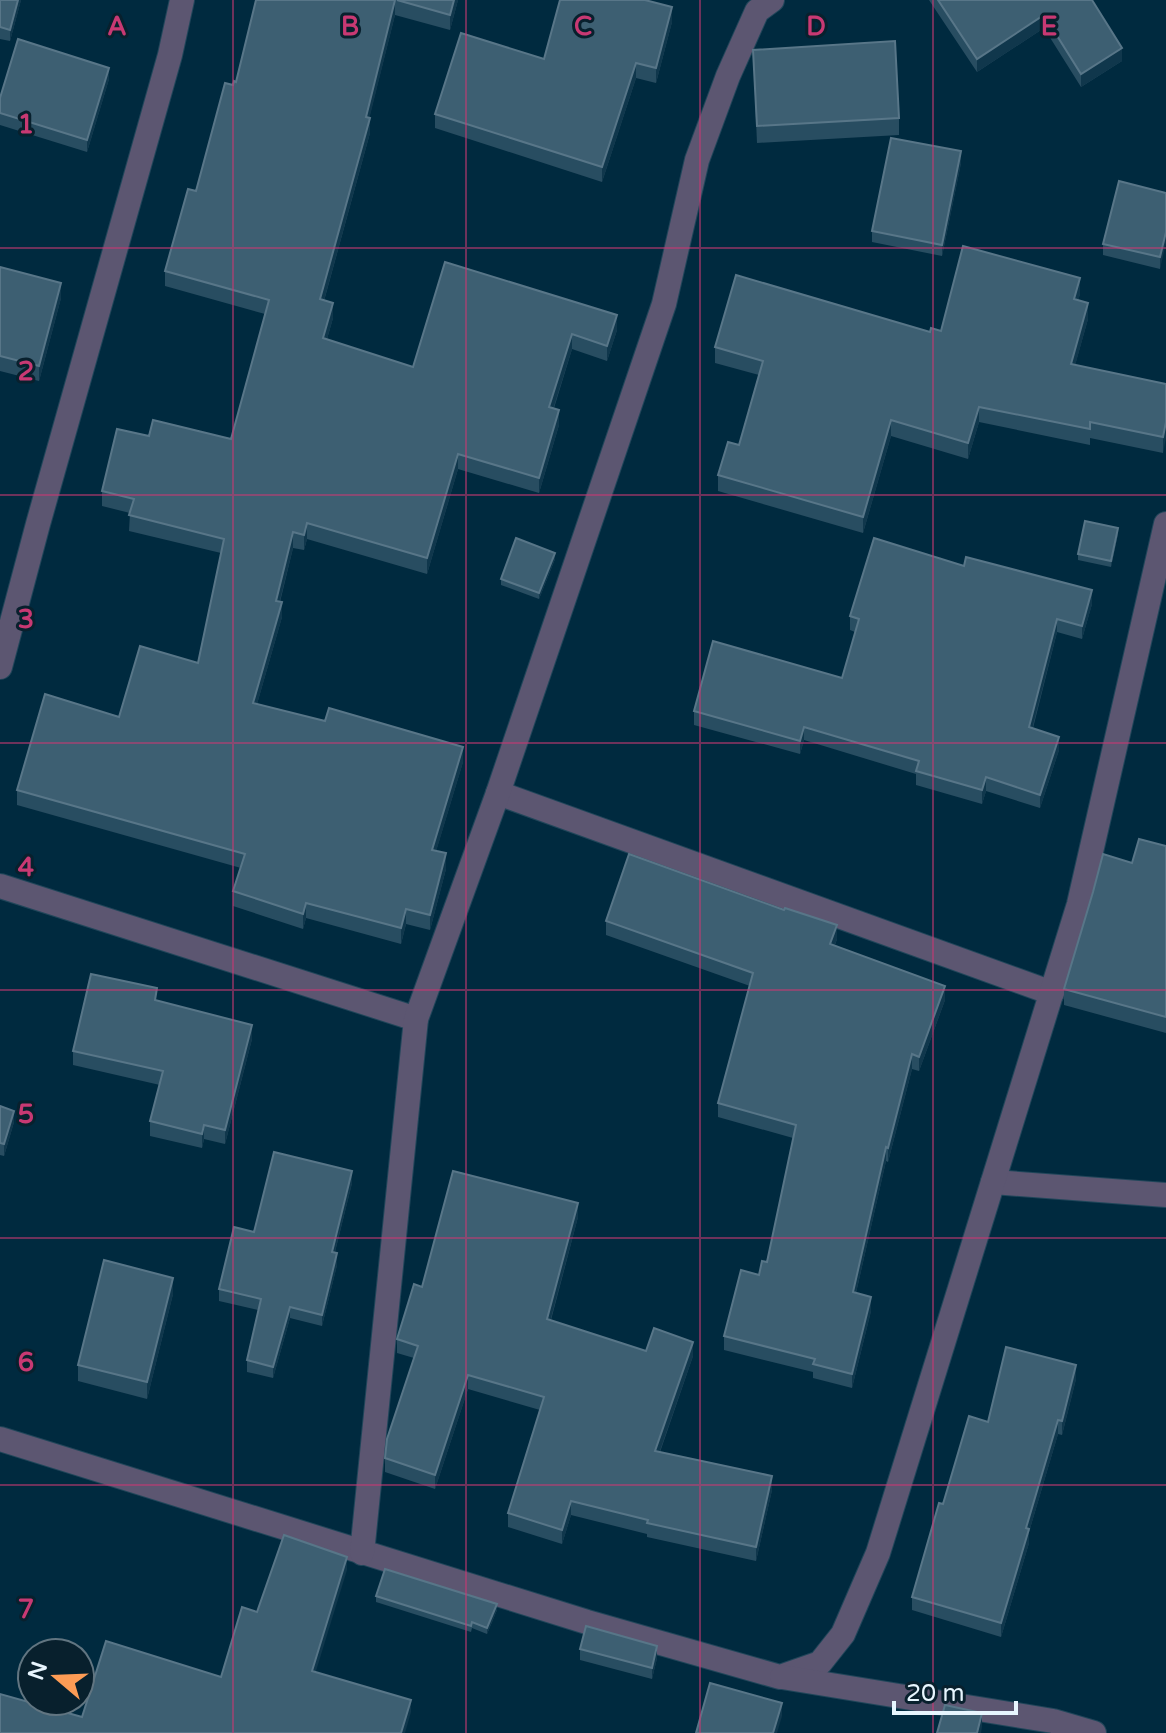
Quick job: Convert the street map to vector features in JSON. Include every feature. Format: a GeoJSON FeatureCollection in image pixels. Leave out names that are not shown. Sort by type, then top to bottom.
{"type":"FeatureCollection","features":[{"type":"Feature","properties":{"kind":"street"},"geometry":{"type":"LineString","coordinates":[[0,667],[170,55],[182,0]]}},
{"type":"Feature","properties":{"kind":"street"},"geometry":{"type":"LineString","coordinates":[[362,1553],[416,1019],[498,793],[664,304],[697,160],[728,76],[757,11],[772,0]]}},
{"type":"Feature","properties":{"kind":"street"},"geometry":{"type":"LineString","coordinates":[[780,1677],[820,1663],[843,1634],[878,1553],[1079,904],[1166,524]]}},
{"type":"Feature","properties":{"kind":"street"},"geometry":{"type":"LineString","coordinates":[[498,793],[1052,993]]}},
{"type":"Feature","properties":{"kind":"street"},"geometry":{"type":"LineString","coordinates":[[0,886],[416,1019]]}},
{"type":"Feature","properties":{"kind":"street"},"geometry":{"type":"LineString","coordinates":[[993,1182],[1166,1195]]}},
{"type":"Feature","properties":{"kind":"street"},"geometry":{"type":"LineString","coordinates":[[0,1439],[587,1622],[780,1677],[1053,1721],[1094,1733]]}},
{"type":"Feature","properties":{"kind":"building"},"geometry":{"type":"Polygon","coordinates":[[[0,0],[18,0],[10,30],[0,27],[0,0]]]}},
{"type":"Feature","properties":{"kind":"building"},"geometry":{"type":"Polygon","coordinates":[[[256,0],[395,0],[366,117],[370,118],[320,299],[333,303],[323,338],[413,367],[445,262],[617,315],[607,346],[572,334],[549,407],[559,410],[539,478],[458,454],[427,558],[307,523],[304,535],[293,532],[276,601],[282,602],[253,703],[325,721],[329,708],[463,747],[432,850],[446,853],[430,915],[406,909],[401,928],[306,903],[303,914],[233,891],[245,854],[17,790],[45,694],[119,717],[140,646],[198,663],[224,539],[129,515],[134,499],[102,491],[117,429],[149,436],[153,420],[231,439],[269,300],[165,271],[188,189],[196,191],[225,83],[233,85],[236,82],[256,0]]]}},
{"type":"Feature","properties":{"kind":"building"},"geometry":{"type":"Polygon","coordinates":[[[397,0],[454,0],[450,15],[397,0]]]}},
{"type":"Feature","properties":{"kind":"building"},"geometry":{"type":"Polygon","coordinates":[[[560,0],[645,0],[672,7],[656,68],[636,63],[602,167],[435,114],[461,33],[544,59],[560,0]]]}},
{"type":"Feature","properties":{"kind":"building"},"geometry":{"type":"Polygon","coordinates":[[[938,0],[1092,0],[1122,48],[1081,74],[1044,15],[977,59],[938,0]]]}},
{"type":"Feature","properties":{"kind":"building"},"geometry":{"type":"Polygon","coordinates":[[[18,39],[109,68],[87,140],[0,113],[0,98],[18,39]]]}},
{"type":"Feature","properties":{"kind":"building"},"geometry":{"type":"Polygon","coordinates":[[[895,41],[899,118],[757,126],[753,50],[895,41]]]}},
{"type":"Feature","properties":{"kind":"building"},"geometry":{"type":"Polygon","coordinates":[[[891,138],[961,151],[942,245],[872,231],[891,138]]]}},
{"type":"Feature","properties":{"kind":"building"},"geometry":{"type":"Polygon","coordinates":[[[1119,181],[1166,193],[1166,232],[1160,257],[1103,244],[1119,181]]]}},
{"type":"Feature","properties":{"kind":"building"},"geometry":{"type":"Polygon","coordinates":[[[963,246],[1080,278],[1074,299],[1088,303],[1071,364],[1166,384],[1163,437],[1090,422],[1090,429],[979,407],[968,443],[891,420],[863,517],[718,475],[728,442],[739,445],[763,361],[715,347],[736,275],[930,332],[931,328],[941,331],[963,246]]]}},
{"type":"Feature","properties":{"kind":"building"},"geometry":{"type":"Polygon","coordinates":[[[0,267],[61,283],[39,366],[0,356],[0,267]]]}},
{"type":"Feature","properties":{"kind":"building"},"geometry":{"type":"Polygon","coordinates":[[[1085,521],[1118,528],[1111,561],[1078,554],[1085,521]]]}},
{"type":"Feature","properties":{"kind":"building"},"geometry":{"type":"Polygon","coordinates":[[[516,538],[555,553],[539,593],[501,579],[516,538]]]}},
{"type":"Feature","properties":{"kind":"building"},"geometry":{"type":"Polygon","coordinates":[[[874,538],[964,566],[966,557],[1092,590],[1082,626],[1057,619],[1029,727],[1059,737],[1040,795],[986,777],[982,790],[916,771],[919,761],[804,727],[800,741],[694,711],[713,641],[842,678],[859,619],[850,616],[874,538]]]}},
{"type":"Feature","properties":{"kind":"building"},"geometry":{"type":"Polygon","coordinates":[[[1139,839],[1166,846],[1166,1017],[1064,989],[1103,854],[1132,863],[1139,839]]]}},
{"type":"Feature","properties":{"kind":"building"},"geometry":{"type":"Polygon","coordinates":[[[629,854],[784,910],[837,925],[830,944],[945,986],[919,1057],[912,1054],[886,1147],[853,1292],[871,1297],[852,1374],[813,1364],[815,1359],[724,1336],[741,1270],[759,1275],[762,1261],[767,1262],[796,1125],[718,1103],[753,973],[606,921],[629,854]]]}},
{"type":"Feature","properties":{"kind":"building"},"geometry":{"type":"Polygon","coordinates":[[[91,974],[157,988],[155,1000],[252,1025],[225,1130],[204,1125],[202,1134],[150,1121],[163,1071],[73,1051],[91,974]]]}},
{"type":"Feature","properties":{"kind":"building"},"geometry":{"type":"Polygon","coordinates":[[[0,1106],[14,1111],[4,1144],[0,1143],[0,1106]]]}},
{"type":"Feature","properties":{"kind":"building"},"geometry":{"type":"Polygon","coordinates":[[[274,1152],[352,1171],[332,1252],[337,1253],[322,1315],[290,1307],[273,1367],[247,1360],[261,1299],[219,1289],[234,1227],[254,1232],[274,1152]]]}},
{"type":"Feature","properties":{"kind":"building"},"geometry":{"type":"Polygon","coordinates":[[[453,1171],[578,1203],[547,1319],[646,1351],[654,1328],[693,1342],[655,1451],[772,1476],[756,1547],[647,1523],[648,1520],[571,1501],[562,1530],[508,1513],[544,1397],[468,1375],[435,1475],[385,1458],[387,1439],[418,1346],[397,1339],[414,1284],[422,1287],[453,1171]]]}},
{"type":"Feature","properties":{"kind":"building"},"geometry":{"type":"Polygon","coordinates":[[[104,1260],[173,1278],[147,1382],[78,1365],[104,1260]]]}},
{"type":"Feature","properties":{"kind":"building"},"geometry":{"type":"Polygon","coordinates":[[[1006,1347],[1076,1365],[1062,1421],[1058,1420],[1026,1528],[1029,1529],[1001,1623],[912,1597],[939,1503],[943,1504],[969,1416],[988,1422],[1006,1347]]]}},
{"type":"Feature","properties":{"kind":"building"},"geometry":{"type":"Polygon","coordinates":[[[284,1535],[347,1557],[312,1671],[411,1700],[401,1733],[0,1733],[0,1694],[16,1698],[16,1717],[96,1717],[96,1673],[106,1641],[221,1677],[242,1607],[257,1612],[284,1535]]]}},
{"type":"Feature","properties":{"kind":"building"},"geometry":{"type":"Polygon","coordinates":[[[385,1569],[497,1604],[487,1628],[472,1622],[471,1626],[376,1596],[385,1569]]]}},
{"type":"Feature","properties":{"kind":"building"},"geometry":{"type":"Polygon","coordinates":[[[586,1626],[657,1646],[652,1668],[580,1649],[586,1626]]]}},
{"type":"Feature","properties":{"kind":"building"},"geometry":{"type":"Polygon","coordinates":[[[710,1683],[782,1703],[773,1733],[696,1733],[710,1683]]]}},
{"type":"Feature","properties":{"kind":"building"},"geometry":{"type":"Polygon","coordinates":[[[945,1705],[982,1713],[977,1733],[937,1733],[945,1705]]]}}]}
